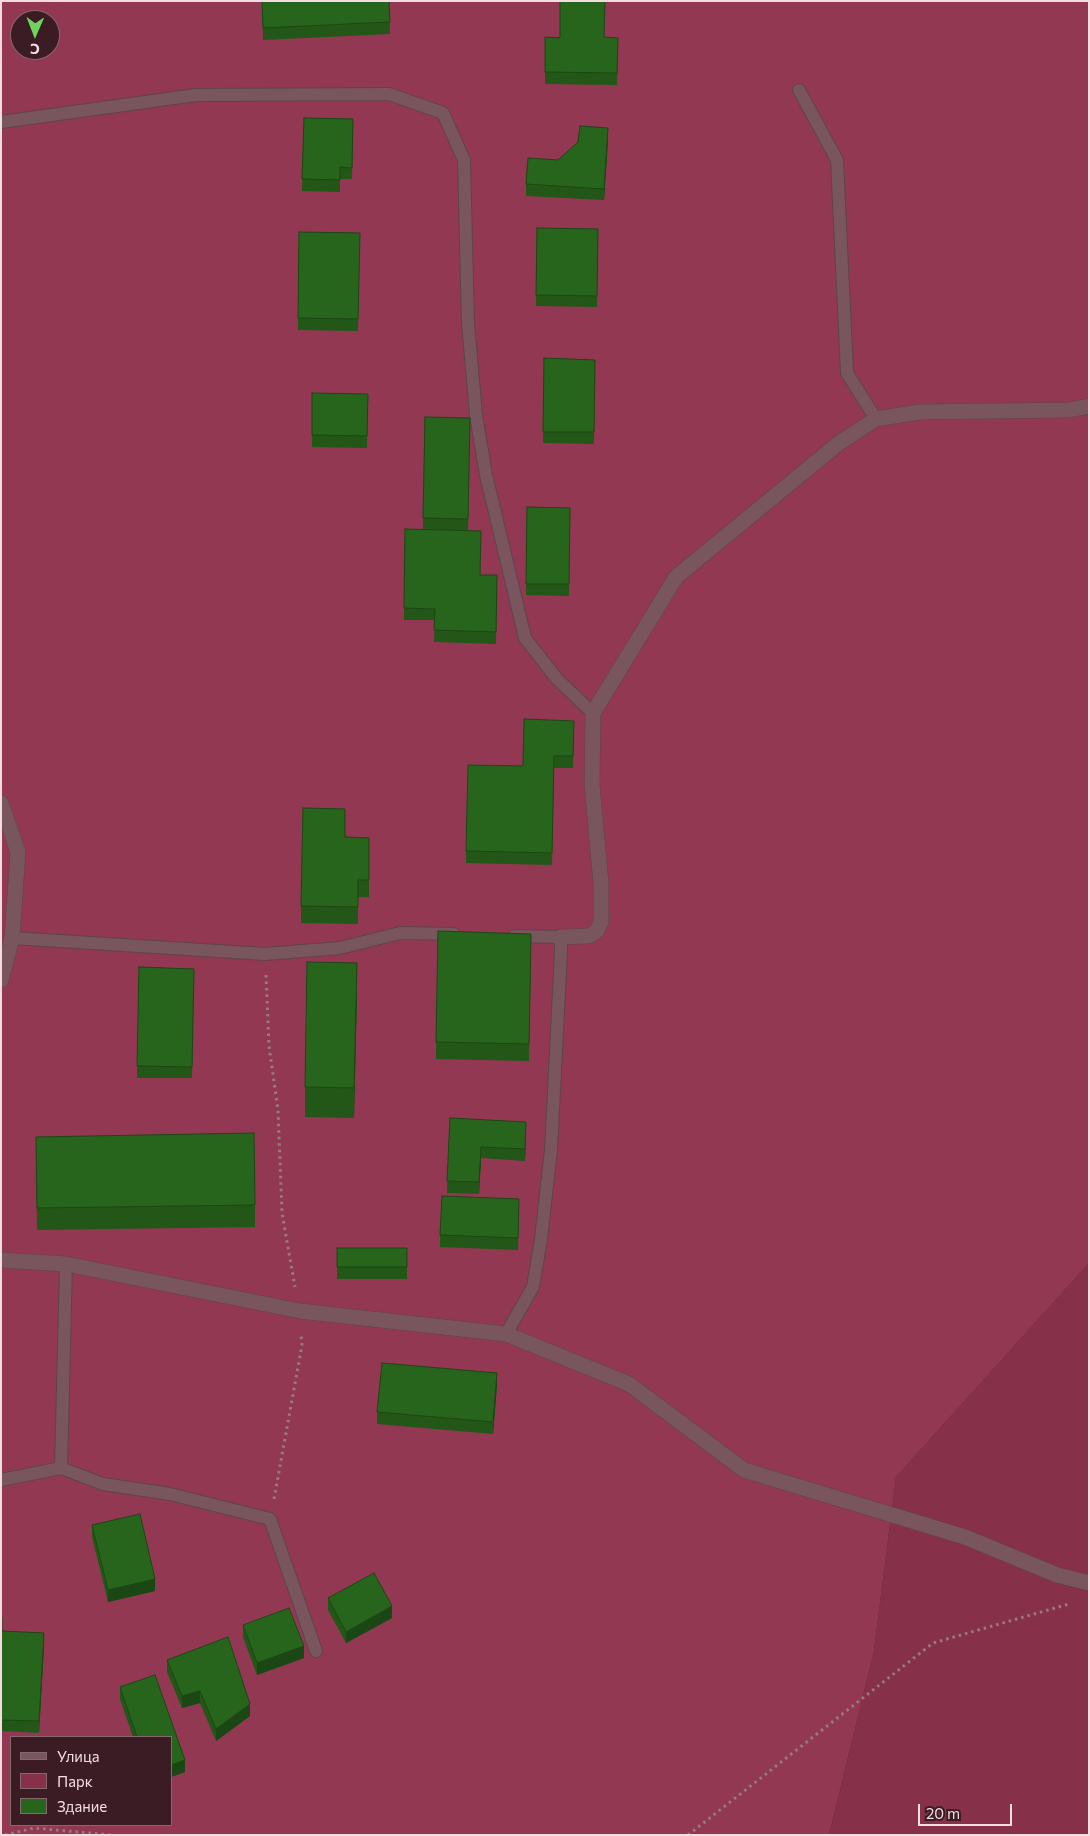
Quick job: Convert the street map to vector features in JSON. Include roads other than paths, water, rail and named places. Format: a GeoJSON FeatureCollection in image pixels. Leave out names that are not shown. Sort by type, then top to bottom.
{"type":"FeatureCollection","features":[{"type":"Feature","properties":{"kind":"street"},"geometry":{"type":"LineString","coordinates":[[561,937],[589,936],[598,931],[601,922],[601,884],[592,784],[593,713],[676,577],[839,443],[876,420],[919,412],[1069,410],[1089,406]]}},
{"type":"Feature","properties":{"kind":"street"},"geometry":{"type":"LineString","coordinates":[[1,803],[18,852],[12,938],[1,980]]}},
{"type":"Feature","properties":{"kind":"street"},"geometry":{"type":"LineString","coordinates":[[1,1260],[66,1264],[300,1311],[506,1334],[629,1384],[744,1470],[965,1537],[1057,1575],[1089,1583]]}},
{"type":"Feature","properties":{"kind":"lane"},"geometry":{"type":"LineString","coordinates":[[799,90],[837,160],[847,373],[876,420]]}},
{"type":"Feature","properties":{"kind":"lane"},"geometry":{"type":"LineString","coordinates":[[1,122],[196,94],[388,94],[443,113],[464,160],[468,324],[476,415],[486,475],[525,638],[557,679],[593,713]]}},
{"type":"Feature","properties":{"kind":"lane"},"geometry":{"type":"LineString","coordinates":[[12,938],[265,954],[340,948],[400,933],[466,934]]}},
{"type":"Feature","properties":{"kind":"lane"},"geometry":{"type":"LineString","coordinates":[[504,935],[561,937],[551,1150],[541,1238],[533,1287],[506,1334]]}},
{"type":"Feature","properties":{"kind":"lane"},"geometry":{"type":"LineString","coordinates":[[61,1468],[66,1264]]}},
{"type":"Feature","properties":{"kind":"lane"},"geometry":{"type":"LineString","coordinates":[[1,1480],[61,1468],[104,1484],[170,1494],[270,1519],[316,1651]]}}]}
